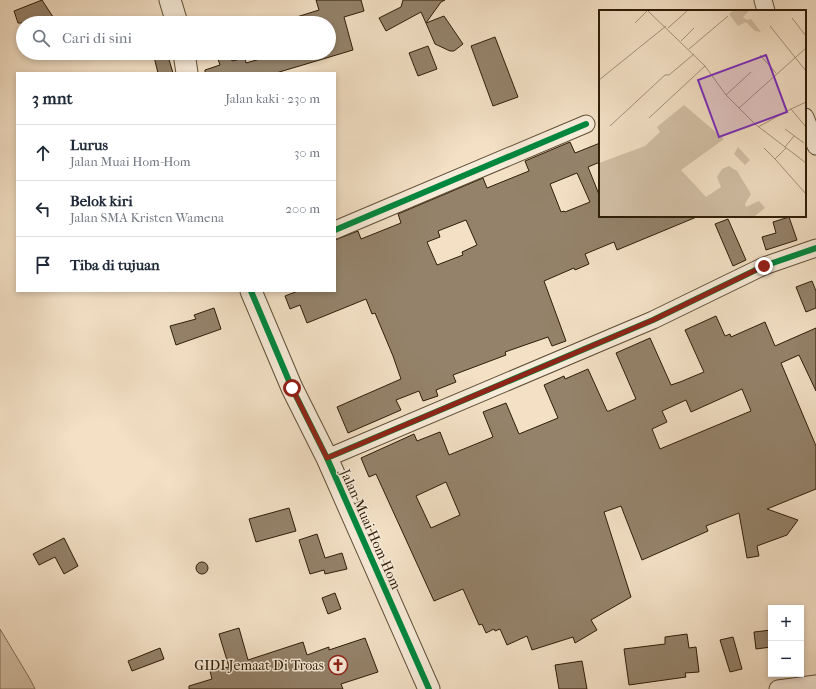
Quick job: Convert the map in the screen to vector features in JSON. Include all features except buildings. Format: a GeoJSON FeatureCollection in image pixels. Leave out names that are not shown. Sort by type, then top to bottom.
{"type":"FeatureCollection","features":[{"type":"Feature","properties":{"kind":"street"},"geometry":{"type":"LineString","coordinates":[[170,0],[175,16]]}},
{"type":"Feature","properties":{"kind":"street"},"geometry":{"type":"LineString","coordinates":[[763,0],[766,10]]}},
{"type":"Feature","properties":{"kind":"street"},"geometry":{"type":"LineString","coordinates":[[185,60],[187,72]]}},
{"type":"Feature","properties":{"kind":"street"},"geometry":{"type":"LineString","coordinates":[[806,120],[816,146]]}},
{"type":"Feature","properties":{"kind":"street"},"geometry":{"type":"LineString","coordinates":[[336,230],[586,124]]}},
{"type":"Feature","properties":{"kind":"street"},"geometry":{"type":"LineString","coordinates":[[327,458],[653,320],[764,266],[816,248]]}},
{"type":"Feature","properties":{"kind":"street","name":"Jalan Muai Hom-Hom"},"geometry":{"type":"LineString","coordinates":[[251,292],[292,388],[327,458],[429,689]]}},
{"type":"Feature","properties":{"kind":"street"},"geometry":{"type":"LineString","coordinates":[[778,689],[816,684]]}},
{"type":"Feature","properties":{"kind":"shaded area"},"geometry":{"type":"Polygon","coordinates":[[[0,629],[30,679],[35,689],[0,689],[0,629]]]}},
{"type":"Feature","properties":{"kind":"cycle path"},"geometry":{"type":"LineString","coordinates":[[336,230],[586,124]]}},
{"type":"Feature","properties":{"kind":"cycle path"},"geometry":{"type":"LineString","coordinates":[[327,458],[653,320],[764,266],[816,248]]}},
{"type":"Feature","properties":{"kind":"cycle path"},"geometry":{"type":"LineString","coordinates":[[251,292],[292,388],[327,458],[429,689]]}},
{"type":"Feature","properties":{"kind":"place","name":"GIDI Jemaat Di Troas"},"geometry":{"type":"Point","coordinates":[338,665]}},
{"type":"Feature","properties":{"kind":"route"},"geometry":{"type":"LineString","coordinates":[[292,388],[327,458],[653,320],[764,266]]}}]}
